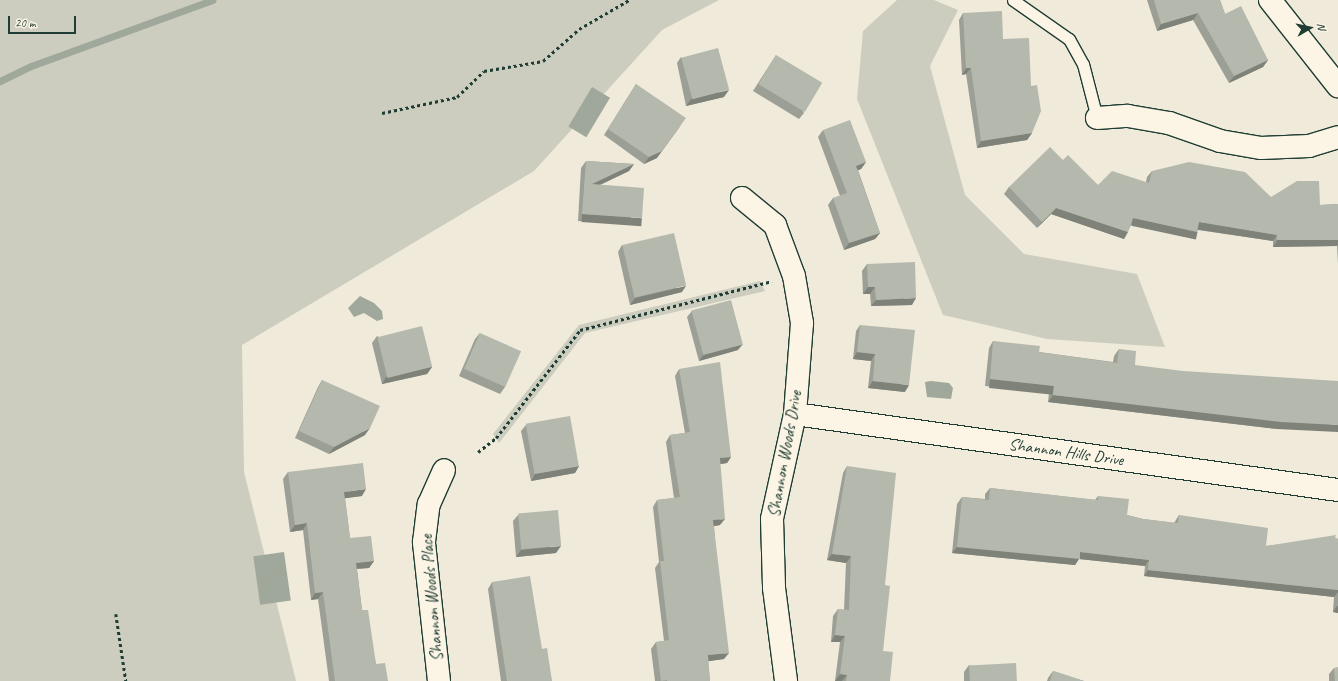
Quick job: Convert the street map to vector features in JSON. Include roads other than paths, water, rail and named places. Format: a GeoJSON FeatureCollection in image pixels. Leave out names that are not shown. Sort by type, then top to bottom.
{"type":"FeatureCollection","features":[{"type":"Feature","properties":{"kind":"street"},"geometry":{"type":"LineString","coordinates":[[1270,0],[1338,86]]}},
{"type":"Feature","properties":{"kind":"street"},"geometry":{"type":"LineString","coordinates":[[1097,118],[1128,116],[1169,123],[1220,141],[1261,148],[1309,146],[1338,138]]}},
{"type":"Feature","properties":{"kind":"street","name":"Shannon Woods Drive"},"geometry":{"type":"LineString","coordinates":[[742,198],[775,225],[794,276],[802,322],[795,414],[772,519],[774,588],[786,681]]}},
{"type":"Feature","properties":{"kind":"street","name":"Shannon Hills Drive"},"geometry":{"type":"LineString","coordinates":[[795,414],[1338,490]]}},
{"type":"Feature","properties":{"kind":"street","name":"Shannon Woods Place"},"geometry":{"type":"LineString","coordinates":[[439,681],[424,542],[429,504],[444,470]]}},
{"type":"Feature","properties":{"kind":"lane"},"geometry":{"type":"LineString","coordinates":[[1012,0],[1069,39],[1083,64],[1097,118]]}},
{"type":"Feature","properties":{"kind":"waterway"},"geometry":{"type":"LineString","coordinates":[[0,81],[31,66],[212,0]]}}]}
